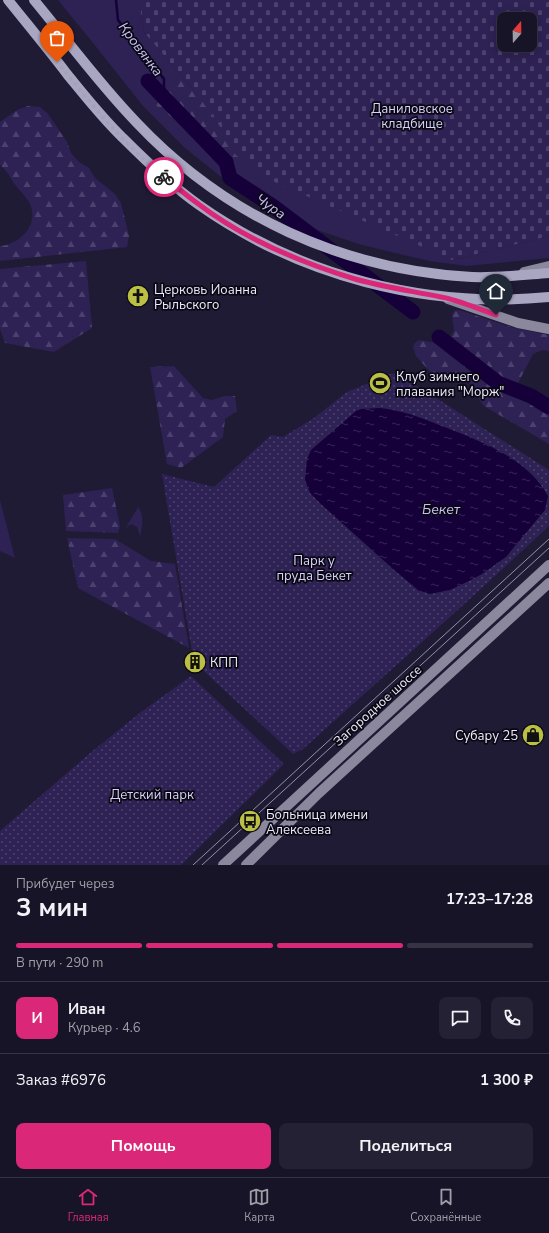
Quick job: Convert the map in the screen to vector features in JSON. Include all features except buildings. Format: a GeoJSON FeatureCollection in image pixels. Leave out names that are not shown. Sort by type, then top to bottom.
{"type":"FeatureCollection","features":[{"type":"Feature","properties":{"kind":"main road"},"geometry":{"type":"LineString","coordinates":[[8,0],[87,98],[122,137],[161,174],[198,204],[231,226],[258,241],[289,256],[322,269],[390,288],[439,296],[486,299],[549,297]]}},
{"type":"Feature","properties":{"kind":"main road"},"geometry":{"type":"LineString","coordinates":[[34,0],[137,124],[174,158],[210,187],[242,207],[298,237],[360,259],[394,267],[436,274],[473,277],[501,277],[549,273]]}},
{"type":"Feature","properties":{"kind":"main road"},"geometry":{"type":"LineString","coordinates":[[501,277],[549,266]]}},
{"type":"Feature","properties":{"kind":"main road"},"geometry":{"type":"LineString","coordinates":[[439,296],[518,323],[549,329]]}},
{"type":"Feature","properties":{"kind":"main road","name":"Загородное шоссе"},"geometry":{"type":"LineString","coordinates":[[223,865],[549,565]]}},
{"type":"Feature","properties":{"kind":"main road","name":"Загородное шоссе"},"geometry":{"type":"LineString","coordinates":[[246,865],[319,793],[549,583]]}},
{"type":"Feature","properties":{"kind":"green space"},"geometry":{"type":"Polygon","coordinates":[[[58,0],[139,0],[144,32],[197,94],[452,260],[549,236],[549,258],[467,266],[429,261],[362,245],[311,228],[257,201],[220,176],[185,148],[143,106],[58,0]]]}},
{"type":"Feature","properties":{"kind":"green space","name":"Даниловское кладбище"},"geometry":{"type":"Polygon","coordinates":[[[139,0],[549,0],[549,236],[452,260],[259,175],[231,142],[197,94],[144,32],[139,0]]]}},
{"type":"Feature","properties":{"kind":"green space"},"geometry":{"type":"Polygon","coordinates":[[[179,77],[197,94],[231,142],[231,150],[238,157],[234,166],[222,167],[215,165],[206,150],[189,131],[154,104],[159,82],[173,85],[179,77]]]}},
{"type":"Feature","properties":{"kind":"green space"},"geometry":{"type":"Polygon","coordinates":[[[28,106],[40,107],[48,114],[67,142],[71,153],[79,162],[89,168],[95,178],[115,194],[121,203],[129,236],[127,247],[0,261],[0,246],[10,244],[24,234],[32,222],[32,212],[26,197],[0,165],[0,122],[17,110],[28,106]]]}},
{"type":"Feature","properties":{"kind":"green space"},"geometry":{"type":"Polygon","coordinates":[[[86,261],[92,328],[54,352],[5,343],[0,329],[0,269],[86,261]]]}},
{"type":"Feature","properties":{"kind":"green space"},"geometry":{"type":"Polygon","coordinates":[[[459,310],[514,328],[549,335],[549,351],[542,350],[533,354],[518,383],[521,389],[549,405],[549,444],[484,406],[473,387],[468,382],[452,382],[433,375],[416,356],[413,347],[419,340],[442,344],[450,339],[454,330],[452,315],[454,311],[459,310]]]}},
{"type":"Feature","properties":{"kind":"green space"},"geometry":{"type":"Polygon","coordinates":[[[174,366],[203,398],[212,400],[224,396],[235,396],[237,411],[225,419],[223,437],[181,468],[167,464],[150,367],[174,366]]]}},
{"type":"Feature","properties":{"kind":"green space","name":"Парк у пруда Бекет"},"geometry":{"type":"Polygon","coordinates":[[[393,373],[422,389],[549,470],[549,526],[303,749],[293,754],[199,666],[203,663],[192,651],[162,474],[214,487],[271,435],[283,437],[314,418],[347,392],[393,373]]]}},
{"type":"Feature","properties":{"kind":"green space"},"geometry":{"type":"Polygon","coordinates":[[[112,488],[120,526],[118,533],[66,531],[63,495],[112,488]]]}},
{"type":"Feature","properties":{"kind":"green space"},"geometry":{"type":"Polygon","coordinates":[[[0,500],[15,558],[0,551],[0,500]]]}},
{"type":"Feature","properties":{"kind":"green space"},"geometry":{"type":"Polygon","coordinates":[[[138,507],[142,514],[140,537],[137,527],[131,524],[125,529],[138,507]]]}},
{"type":"Feature","properties":{"kind":"green space"},"geometry":{"type":"Polygon","coordinates":[[[67,538],[115,539],[151,561],[175,564],[189,648],[78,588],[67,538]]]}},
{"type":"Feature","properties":{"kind":"green space","name":"Детский парк"},"geometry":{"type":"Polygon","coordinates":[[[191,676],[284,764],[181,865],[0,865],[0,831],[89,754],[141,712],[191,676]]]}},
{"type":"Feature","properties":{"kind":"water","name":"Бекет"},"geometry":{"type":"Polygon","coordinates":[[[380,408],[403,412],[470,437],[515,460],[539,482],[548,496],[545,510],[506,557],[482,574],[450,590],[430,594],[419,591],[310,493],[305,480],[307,459],[311,450],[356,411],[361,409],[380,408]]]}},
{"type":"Feature","properties":{"kind":"waterway","name":"Кровянка"},"geometry":{"type":"LineString","coordinates":[[116,0],[118,20],[164,79],[164,97]]}},
{"type":"Feature","properties":{"kind":"waterway","name":"Чура"},"geometry":{"type":"LineString","coordinates":[[148,81],[226,162],[230,178],[274,207],[413,312]]}},
{"type":"Feature","properties":{"kind":"waterway","name":"Чура"},"geometry":{"type":"LineString","coordinates":[[439,337],[498,383],[531,396],[549,407]]}},
{"type":"Feature","properties":{"kind":"tram line"},"geometry":{"type":"LineString","coordinates":[[193,865],[549,539]]}},
{"type":"Feature","properties":{"kind":"tram line"},"geometry":{"type":"LineString","coordinates":[[202,865],[549,548]]}},
{"type":"Feature","properties":{"kind":"way so far"},"geometry":{"type":"LineString","coordinates":[[57,62],[122,137],[164,177]]}},
{"type":"Feature","properties":{"kind":"place","name":"Церковь Иоанна Рыльского"},"geometry":{"type":"Point","coordinates":[138,296]}},
{"type":"Feature","properties":{"kind":"place","name":"Клуб зимнего плавания \"Морж\""},"geometry":{"type":"Point","coordinates":[380,383]}},
{"type":"Feature","properties":{"kind":"place","name":"КПП"},"geometry":{"type":"Point","coordinates":[195,662]}},
{"type":"Feature","properties":{"kind":"place","name":"Субару 25"},"geometry":{"type":"Point","coordinates":[533,735]}},
{"type":"Feature","properties":{"kind":"place","name":"Больница имени Алексеева"},"geometry":{"type":"Point","coordinates":[250,821]}},
{"type":"Feature","properties":{"kind":"route"},"geometry":{"type":"LineString","coordinates":[[164,177],[198,204],[231,226],[289,256],[322,269],[356,279],[390,288],[442,297],[496,315]]}}]}
